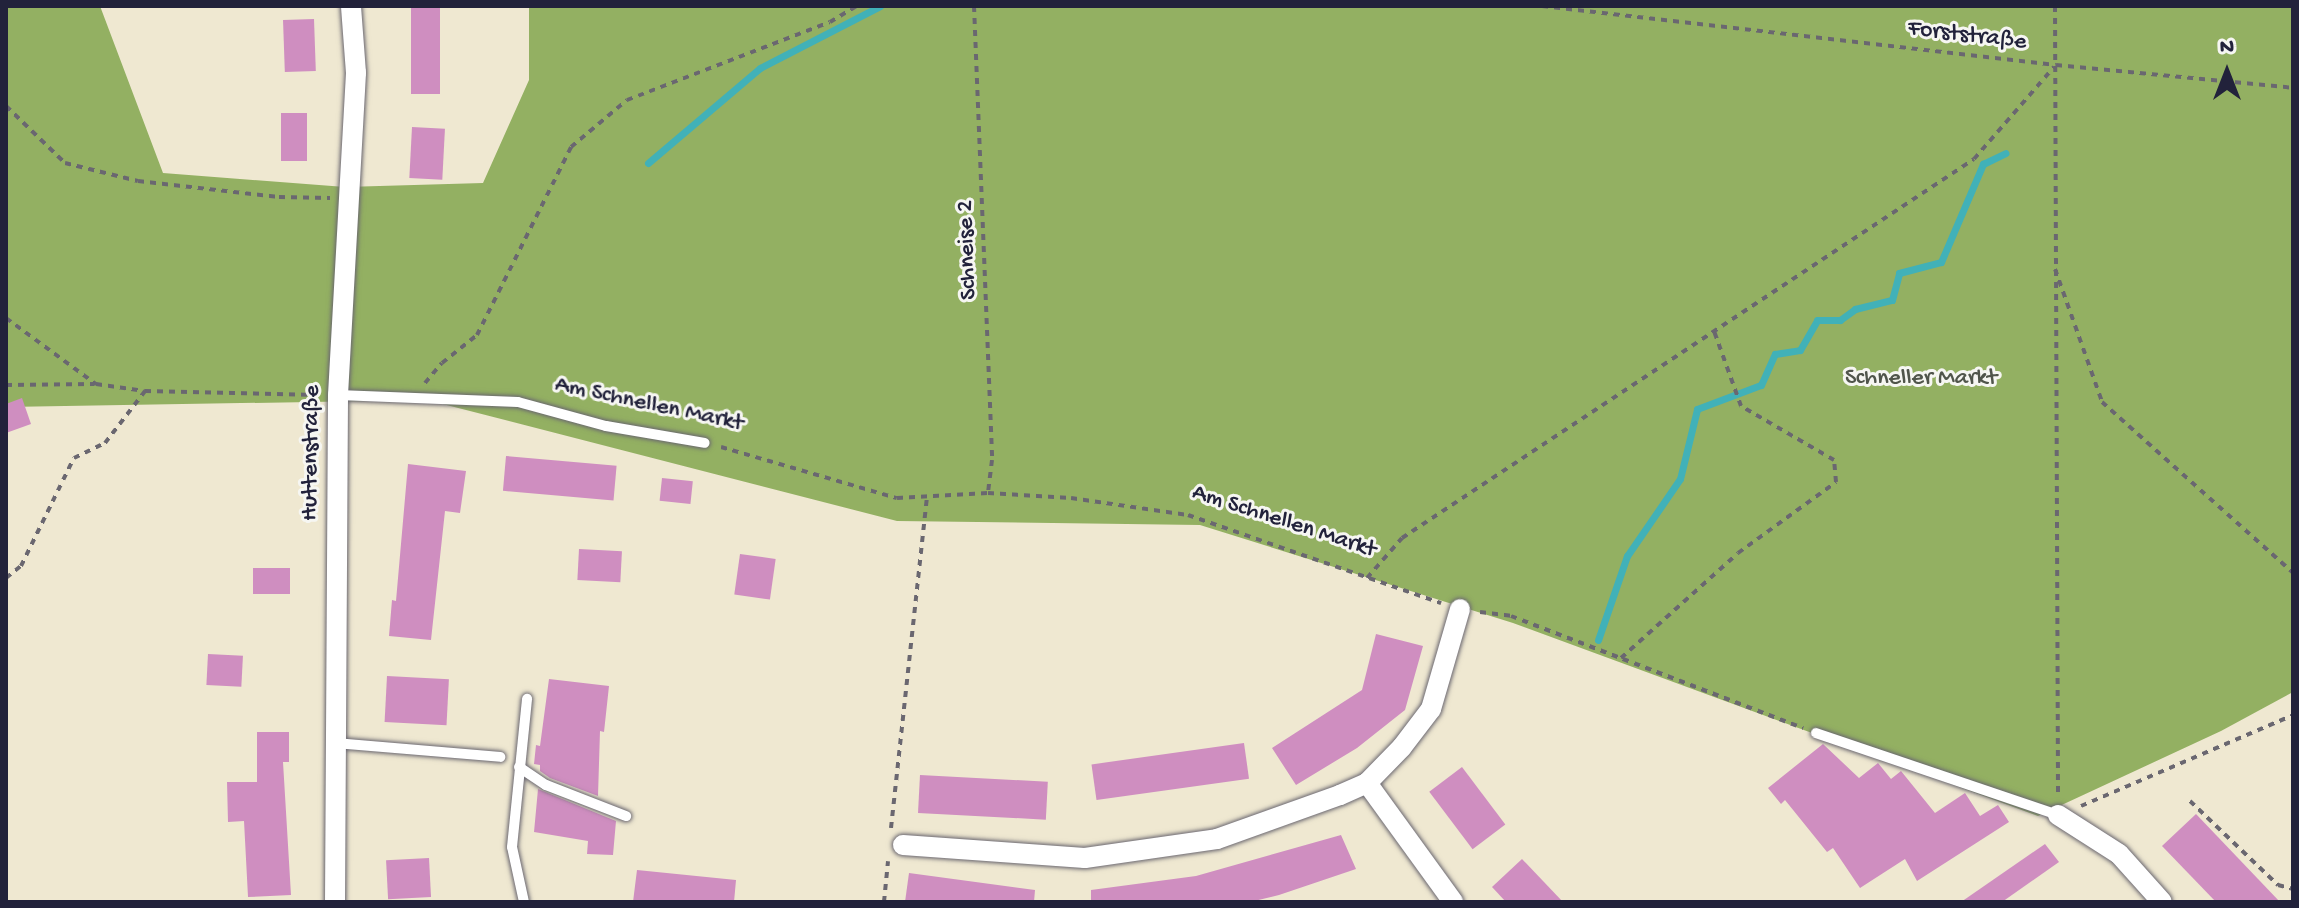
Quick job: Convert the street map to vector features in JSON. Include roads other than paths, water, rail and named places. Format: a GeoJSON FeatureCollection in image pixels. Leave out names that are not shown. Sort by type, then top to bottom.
{"type":"FeatureCollection","features":[{"type":"Feature","properties":{"kind":"street","name":"Huttenstraße"},"geometry":{"type":"LineString","coordinates":[[335,902],[338,395],[356,73],[351,6]]}},
{"type":"Feature","properties":{"kind":"street"},"geometry":{"type":"LineString","coordinates":[[894,844],[1085,858],[1217,839],[1367,783],[1402,747],[1431,709],[1460,609]]}},
{"type":"Feature","properties":{"kind":"street"},"geometry":{"type":"LineString","coordinates":[[1367,783],[1453,902]]}},
{"type":"Feature","properties":{"kind":"street"},"geometry":{"type":"LineString","coordinates":[[2058,815],[2119,854],[2162,902]]}},
{"type":"Feature","properties":{"kind":"lane","name":"Am Schnellen Markt"},"geometry":{"type":"LineString","coordinates":[[338,395],[518,402],[606,426],[705,443]]}},
{"type":"Feature","properties":{"kind":"lane"},"geometry":{"type":"LineString","coordinates":[[524,902],[512,847],[527,699]]}},
{"type":"Feature","properties":{"kind":"lane"},"geometry":{"type":"LineString","coordinates":[[1816,733],[2058,815]]}},
{"type":"Feature","properties":{"kind":"lane"},"geometry":{"type":"LineString","coordinates":[[335,743],[500,757]]}},
{"type":"Feature","properties":{"kind":"lane"},"geometry":{"type":"LineString","coordinates":[[519,767],[546,785],[626,816]]}},
{"type":"Feature","properties":{"kind":"waterway"},"geometry":{"type":"LineString","coordinates":[[648,163],[760,68],[880,6]]}},
{"type":"Feature","properties":{"kind":"waterway"},"geometry":{"type":"LineString","coordinates":[[1598,640],[1627,556],[1680,479],[1697,409],[1761,385],[1775,354],[1800,350],[1817,320],[1840,320],[1855,309],[1892,300],[1899,273],[1941,262],[1983,164],[2006,153]]}},
{"type":"Feature","properties":{"kind":"park label","name":"Schneller Markt"},"geometry":{"type":"Point","coordinates":[1921,379]}}]}
